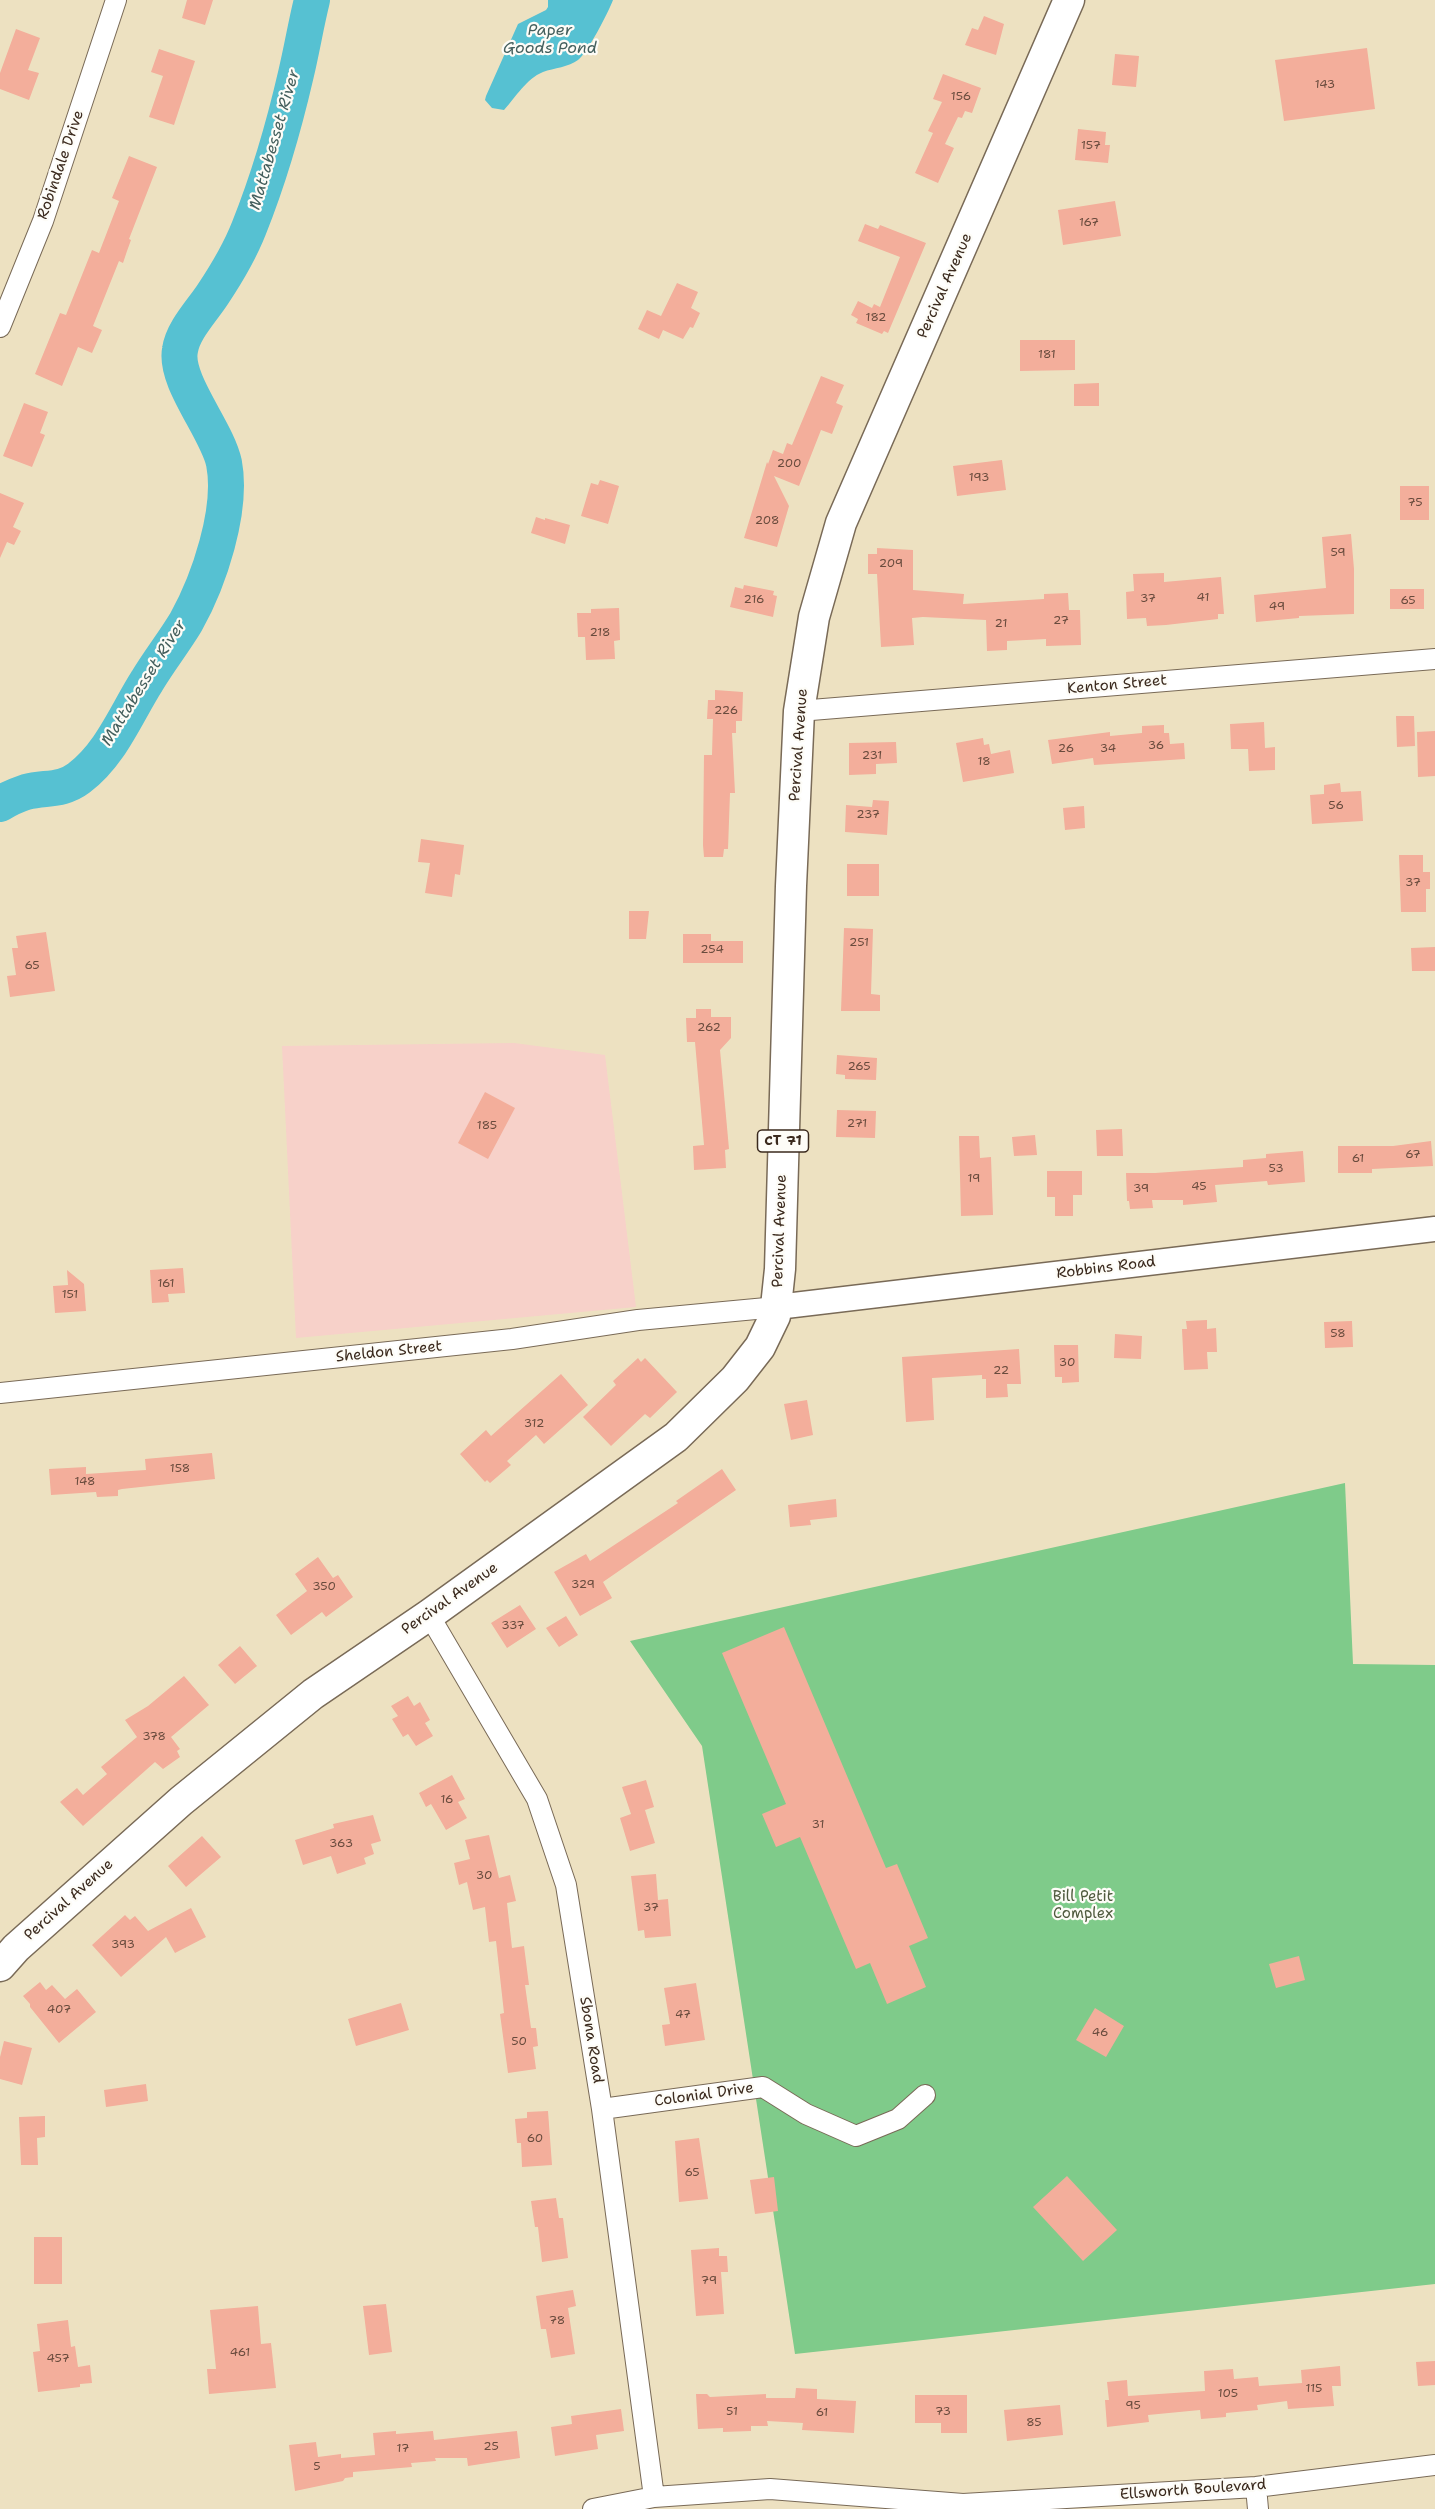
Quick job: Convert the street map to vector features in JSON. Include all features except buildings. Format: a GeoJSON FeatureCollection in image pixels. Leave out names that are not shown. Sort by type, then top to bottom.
{"type":"FeatureCollection","features":[{"type":"Feature","properties":{"kind":"main road","name":"Percival Avenue"},"geometry":{"type":"LineString","coordinates":[[0,1966],[16,1948],[181,1801],[314,1694],[429,1615],[676,1437],[710,1405],[752,1358],[773,1323],[777,1307],[799,711],[814,616],[841,523],[1069,0]]}},
{"type":"Feature","properties":{"kind":"street","name":"Robindale Drive"},"geometry":{"type":"LineString","coordinates":[[0,327],[43,221],[116,0]]}},
{"type":"Feature","properties":{"kind":"street","name":"Kenton Street"},"geometry":{"type":"LineString","coordinates":[[799,711],[1435,658]]}},
{"type":"Feature","properties":{"kind":"street","name":"Robbins Road"},"geometry":{"type":"LineString","coordinates":[[777,1307],[1435,1229]]}},
{"type":"Feature","properties":{"kind":"street","name":"Sheldon Street"},"geometry":{"type":"LineString","coordinates":[[0,1393],[500,1340],[638,1320],[777,1307]]}},
{"type":"Feature","properties":{"kind":"street","name":"Sbona Road"},"geometry":{"type":"LineString","coordinates":[[429,1615],[537,1799],[566,1885],[602,2109],[654,2497]]}},
{"type":"Feature","properties":{"kind":"street","name":"Colonial Drive"},"geometry":{"type":"LineString","coordinates":[[602,2109],[763,2087],[806,2114],[856,2136],[898,2119],[925,2095]]}},
{"type":"Feature","properties":{"kind":"street","name":"Ellsworth Boulevard"},"geometry":{"type":"LineString","coordinates":[[593,2509],[654,2497],[770,2489],[963,2504],[1256,2487],[1435,2465]]}},
{"type":"Feature","properties":{"kind":"street"},"geometry":{"type":"LineString","coordinates":[[1256,2487],[1258,2509]]}},
{"type":"Feature","properties":{"kind":"shaded area"},"geometry":{"type":"Polygon","coordinates":[[[514,1043],[605,1055],[636,1307],[296,1338],[282,1046],[514,1043]]]}},
{"type":"Feature","properties":{"kind":"green space","name":"Bill Petit Complex"},"geometry":{"type":"Polygon","coordinates":[[[1345,1483],[1353,1664],[1435,1665],[1435,2284],[795,2354],[702,1746],[630,1641],[1345,1483]]]}},
{"type":"Feature","properties":{"kind":"water","name":"Paper Goods Pond"},"geometry":{"type":"Polygon","coordinates":[[[548,0],[613,0],[592,41],[578,60],[537,75],[526,84],[504,110],[492,108],[485,100],[486,96],[518,24],[546,10],[548,0]]]}},
{"type":"Feature","properties":{"kind":"waterway","name":"Mattabesset River"},"geometry":{"type":"LineString","coordinates":[[0,804],[26,792],[54,788],[73,782],[100,757],[186,622],[211,566],[225,502],[224,463],[220,450],[183,376],[180,350],[189,328],[233,262],[256,209],[286,113],[312,0]]}}]}
